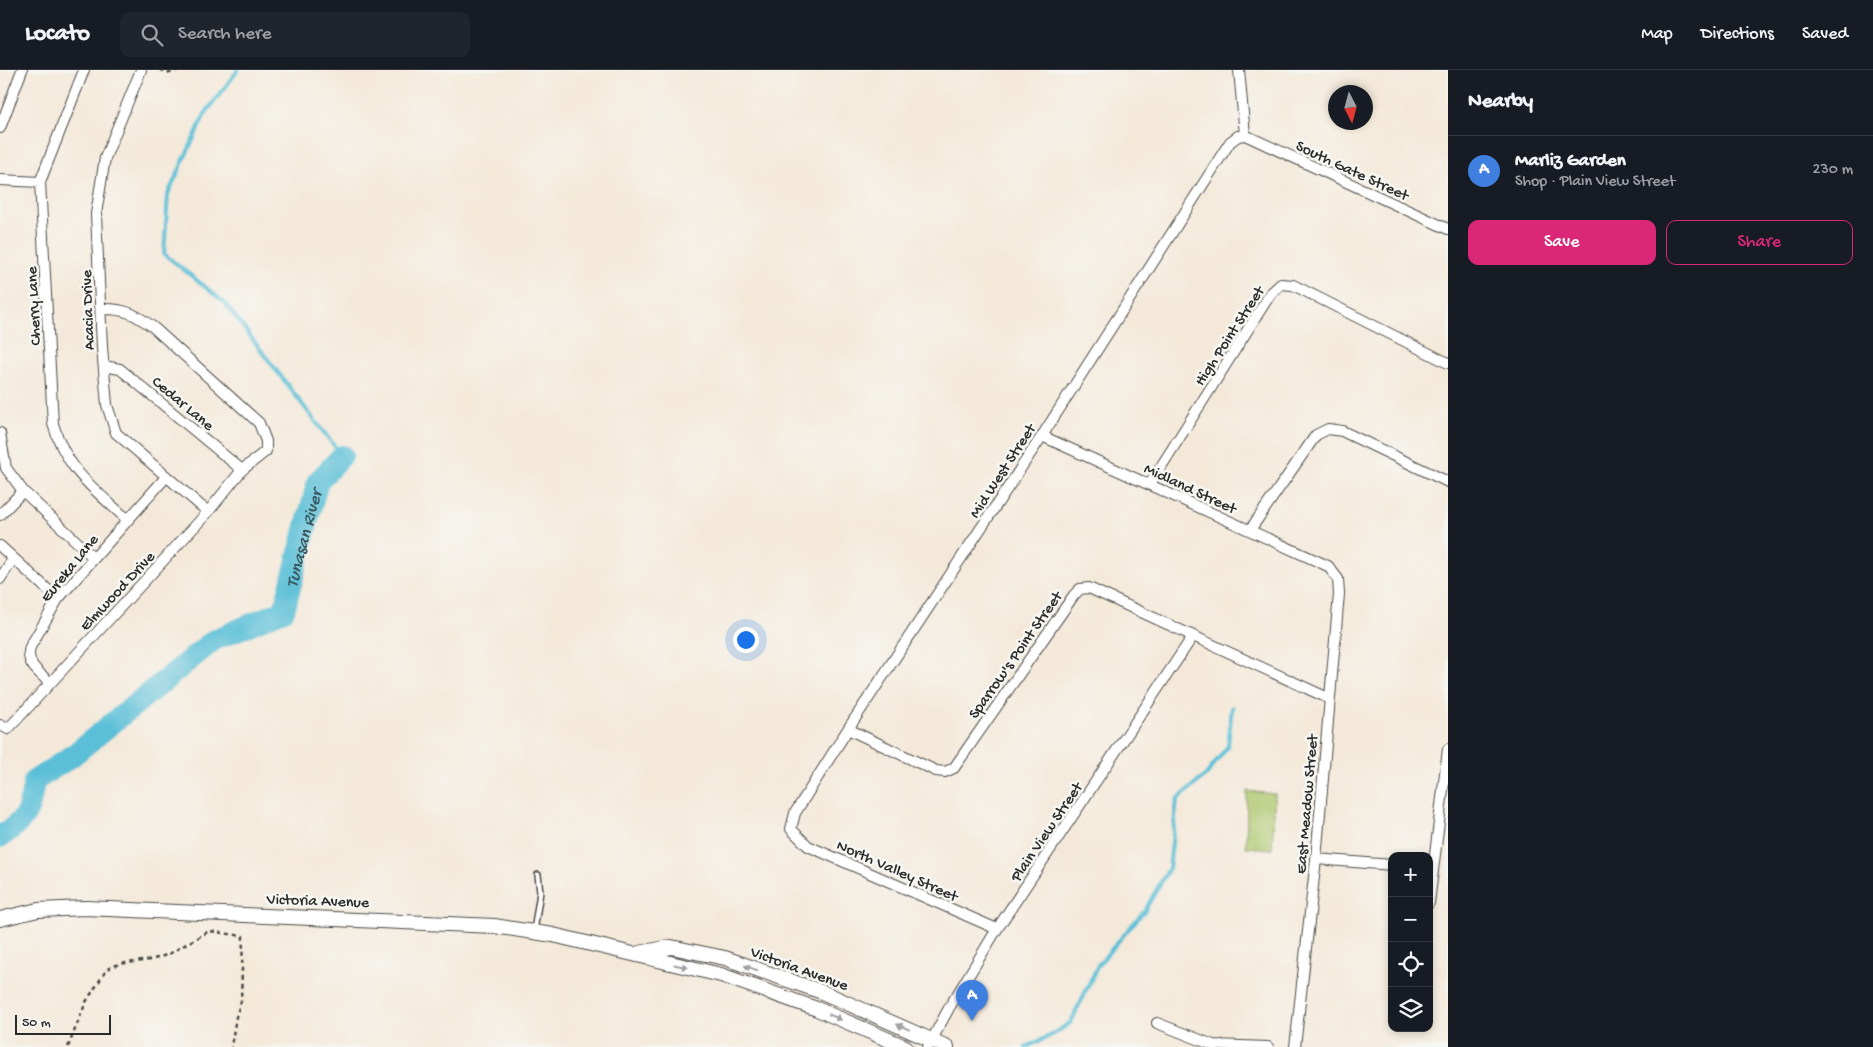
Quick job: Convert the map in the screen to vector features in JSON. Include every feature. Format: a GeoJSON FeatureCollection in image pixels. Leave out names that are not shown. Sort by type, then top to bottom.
{"type":"FeatureCollection","features":[{"type":"Feature","properties":{"kind":"main road","name":"Victoria Avenue"},"geometry":{"type":"LineString","coordinates":[[0,919],[38,910],[86,908],[362,918],[494,926],[534,932],[721,975],[816,1009],[905,1047]]}},
{"type":"Feature","properties":{"kind":"main road","name":"Victoria Avenue"},"geometry":{"type":"LineString","coordinates":[[633,954],[671,947],[725,958],[822,992],[929,1043],[947,1047]]}},
{"type":"Feature","properties":{"kind":"main road"},"geometry":{"type":"LineString","coordinates":[[721,975],[725,958]]}},
{"type":"Feature","properties":{"kind":"street"},"geometry":{"type":"LineString","coordinates":[[1,124],[22,70]]}},
{"type":"Feature","properties":{"kind":"street","name":"Cherry Lane"},"geometry":{"type":"LineString","coordinates":[[84,70],[40,182],[53,424],[60,448],[75,471],[128,520]]}},
{"type":"Feature","properties":{"kind":"street","name":"Acacia Drive"},"geometry":{"type":"LineString","coordinates":[[141,70],[105,158],[96,214],[107,406],[116,433],[208,512]]}},
{"type":"Feature","properties":{"kind":"street"},"geometry":{"type":"LineString","coordinates":[[1239,70],[1245,135]]}},
{"type":"Feature","properties":{"kind":"street","name":"South Gate Street"},"geometry":{"type":"LineString","coordinates":[[1245,135],[1448,229]]}},
{"type":"Feature","properties":{"kind":"street","name":"Mid West Street"},"geometry":{"type":"LineString","coordinates":[[792,828],[795,813],[848,729],[1042,436],[1230,142],[1238,136],[1245,135]]}},
{"type":"Feature","properties":{"kind":"street"},"geometry":{"type":"LineString","coordinates":[[0,180],[40,182]]}},
{"type":"Feature","properties":{"kind":"street","name":"High Point Street"},"geometry":{"type":"LineString","coordinates":[[1150,484],[1271,293],[1280,284],[1293,285],[1448,363]]}},
{"type":"Feature","properties":{"kind":"street","name":"Elmwood Drive"},"geometry":{"type":"LineString","coordinates":[[4,727],[50,683],[208,512],[242,470],[266,451],[266,441],[259,423],[153,327],[134,313],[118,308],[101,309]]}},
{"type":"Feature","properties":{"kind":"street","name":"Cedar Lane"},"geometry":{"type":"LineString","coordinates":[[104,366],[120,369],[242,470]]}},
{"type":"Feature","properties":{"kind":"street"},"geometry":{"type":"LineString","coordinates":[[1250,530],[1316,435],[1328,429],[1342,432],[1448,482]]}},
{"type":"Feature","properties":{"kind":"street"},"geometry":{"type":"LineString","coordinates":[[0,433],[6,468],[23,491],[94,558]]}},
{"type":"Feature","properties":{"kind":"street","name":"Midland Street"},"geometry":{"type":"LineString","coordinates":[[1042,436],[1328,566]]}},
{"type":"Feature","properties":{"kind":"street","name":"Eureka Lane"},"geometry":{"type":"LineString","coordinates":[[50,683],[29,662],[30,647],[58,599],[166,477]]}},
{"type":"Feature","properties":{"kind":"street"},"geometry":{"type":"LineString","coordinates":[[0,516],[23,491]]}},
{"type":"Feature","properties":{"kind":"street"},"geometry":{"type":"LineString","coordinates":[[0,546],[58,599]]}},
{"type":"Feature","properties":{"kind":"street"},"geometry":{"type":"LineString","coordinates":[[0,579],[13,559]]}},
{"type":"Feature","properties":{"kind":"street","name":"East Meadow Street"},"geometry":{"type":"LineString","coordinates":[[1294,1047],[1316,859],[1328,698],[1339,594],[1338,579],[1328,566]]}},
{"type":"Feature","properties":{"kind":"street","name":"Sparrow's Point Street"},"geometry":{"type":"LineString","coordinates":[[848,729],[936,771],[945,772],[954,768],[1080,589],[1089,588],[1328,698]]}},
{"type":"Feature","properties":{"kind":"street","name":"Plain View Street"},"geometry":{"type":"LineString","coordinates":[[929,1043],[997,930],[1193,636]]}},
{"type":"Feature","properties":{"kind":"street"},"geometry":{"type":"LineString","coordinates":[[1433,854],[1448,749]]}},
{"type":"Feature","properties":{"kind":"street","name":"North Valley Street"},"geometry":{"type":"LineString","coordinates":[[792,828],[808,846],[997,930]]}},
{"type":"Feature","properties":{"kind":"street"},"geometry":{"type":"LineString","coordinates":[[1316,859],[1388,865]]}},
{"type":"Feature","properties":{"kind":"street"},"geometry":{"type":"LineString","coordinates":[[1157,1023],[1213,1044],[1268,1047]]}},
{"type":"Feature","properties":{"kind":"lane"},"geometry":{"type":"LineString","coordinates":[[534,932],[540,892],[538,875]]}},
{"type":"Feature","properties":{"kind":"path"},"geometry":{"type":"LineString","coordinates":[[160,70],[170,73],[178,70]]}},
{"type":"Feature","properties":{"kind":"path"},"geometry":{"type":"LineString","coordinates":[[68,1047],[86,1002],[107,969],[119,964],[151,960],[169,954],[208,931],[243,936],[241,1001],[231,1047]]}},
{"type":"Feature","properties":{"kind":"green space"},"geometry":{"type":"Polygon","coordinates":[[[1247,791],[1275,794],[1272,849],[1246,847],[1247,791]]]}},
{"type":"Feature","properties":{"kind":"waterway","name":"Tunasan River"},"geometry":{"type":"LineString","coordinates":[[238,70],[205,114],[168,194],[164,254],[224,302],[342,456]]}},
{"type":"Feature","properties":{"kind":"waterway","name":"Tunasan River"},"geometry":{"type":"LineString","coordinates":[[0,837],[16,825],[26,814],[31,801],[34,781],[72,756],[214,640],[284,610],[318,481],[342,456]]}},
{"type":"Feature","properties":{"kind":"waterway"},"geometry":{"type":"LineString","coordinates":[[1026,1047],[1054,1034],[1071,1022],[1098,965],[1145,910],[1169,868],[1177,800],[1206,775],[1228,746],[1232,707]]}},
{"type":"Feature","properties":{"kind":"place","name":"Marliz Garden"},"geometry":{"type":"Point","coordinates":[972,1021]}}]}
